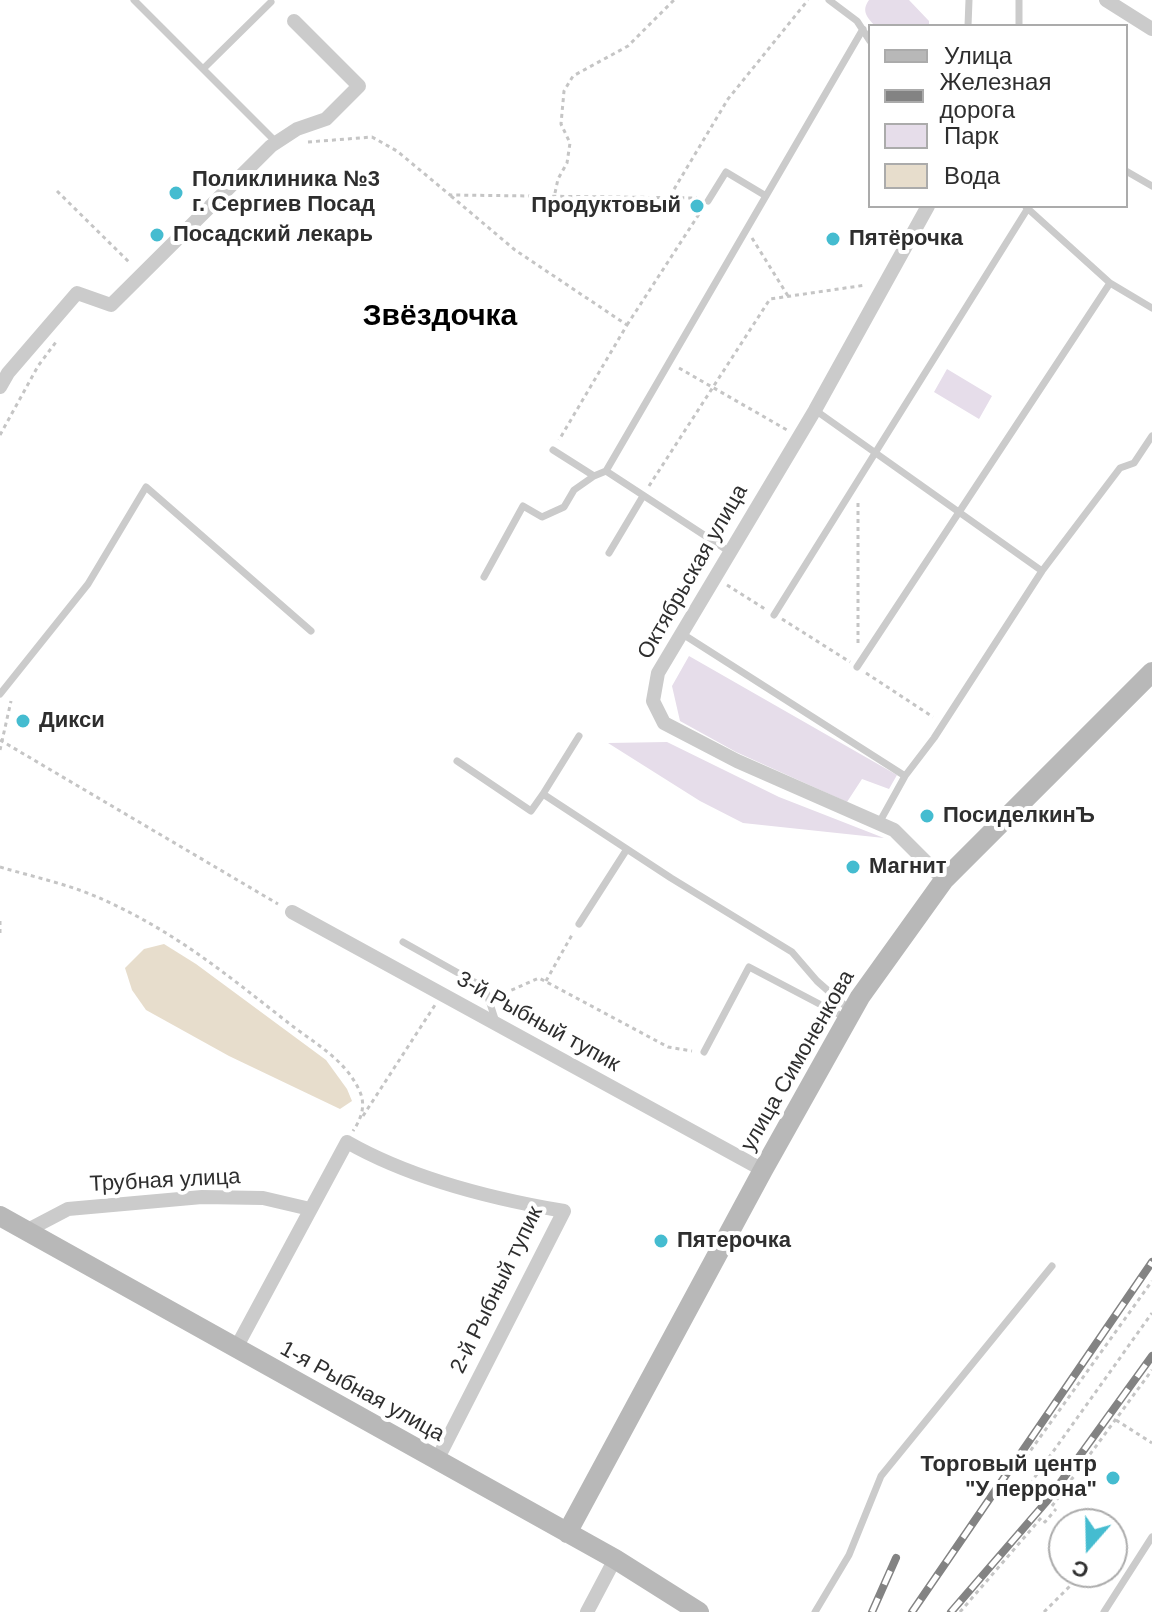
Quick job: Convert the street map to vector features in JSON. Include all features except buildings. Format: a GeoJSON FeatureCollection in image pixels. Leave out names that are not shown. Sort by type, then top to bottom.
{"type":"FeatureCollection","features":[{"type":"Feature","properties":{"kind":"street"},"geometry":{"type":"LineString","coordinates":[[1106,0],[1152,29]]}},
{"type":"Feature","properties":{"kind":"street"},"geometry":{"type":"LineString","coordinates":[[0,387],[4,369],[77,293],[111,305],[241,173],[276,142],[297,129],[326,119],[359,86],[294,21]]}},
{"type":"Feature","properties":{"kind":"street","name":"Октябрьская улица"},"geometry":{"type":"LineString","coordinates":[[927,208],[815,410],[658,673],[653,701],[664,723],[737,761],[894,830],[944,880]]}},
{"type":"Feature","properties":{"kind":"street","name":"улица Симоненкова"},"geometry":{"type":"LineString","coordinates":[[567,1533],[850,1015],[944,880],[1152,672]]}},
{"type":"Feature","properties":{"kind":"street","name":"3-й Рыбный тупик"},"geometry":{"type":"LineString","coordinates":[[292,912],[763,1170]]}},
{"type":"Feature","properties":{"kind":"street"},"geometry":{"type":"LineString","coordinates":[[236,1348],[347,1142]]}},
{"type":"Feature","properties":{"kind":"street","name":"2-й Рыбный тупик"},"geometry":{"type":"LineString","coordinates":[[347,1142],[372,1156],[496,1199],[564,1211],[436,1462]]}},
{"type":"Feature","properties":{"kind":"street","name":"Трубная улица"},"geometry":{"type":"LineString","coordinates":[[26,1231],[68,1209],[202,1197],[263,1198],[310,1209]]}},
{"type":"Feature","properties":{"kind":"street","name":"1-я Рыбная улица"},"geometry":{"type":"LineString","coordinates":[[0,1216],[436,1462],[615,1559],[693,1610]]}},
{"type":"Feature","properties":{"kind":"street"},"geometry":{"type":"LineString","coordinates":[[587,1612],[615,1559]]}},
{"type":"Feature","properties":{"kind":"lane"},"geometry":{"type":"LineString","coordinates":[[134,0],[276,142]]}},
{"type":"Feature","properties":{"kind":"lane"},"geometry":{"type":"LineString","coordinates":[[829,0],[857,21],[868,38]]}},
{"type":"Feature","properties":{"kind":"lane"},"geometry":{"type":"LineString","coordinates":[[968,24],[969,0]]}},
{"type":"Feature","properties":{"kind":"lane"},"geometry":{"type":"LineString","coordinates":[[1019,0],[1019,24]]}},
{"type":"Feature","properties":{"kind":"lane"},"geometry":{"type":"LineString","coordinates":[[203,69],[271,2]]}},
{"type":"Feature","properties":{"kind":"lane"},"geometry":{"type":"LineString","coordinates":[[484,577],[523,506],[542,517],[564,507],[574,490],[606,471],[863,29]]}},
{"type":"Feature","properties":{"kind":"lane"},"geometry":{"type":"LineString","coordinates":[[708,201],[726,172],[766,196]]}},
{"type":"Feature","properties":{"kind":"lane"},"geometry":{"type":"LineString","coordinates":[[1128,172],[1152,186]]}},
{"type":"Feature","properties":{"kind":"lane"},"geometry":{"type":"LineString","coordinates":[[774,615],[1025,208]]}},
{"type":"Feature","properties":{"kind":"lane"},"geometry":{"type":"LineString","coordinates":[[1027,208],[1110,283],[1152,308]]}},
{"type":"Feature","properties":{"kind":"lane"},"geometry":{"type":"LineString","coordinates":[[857,667],[1110,283]]}},
{"type":"Feature","properties":{"kind":"lane"},"geometry":{"type":"LineString","coordinates":[[815,410],[877,451],[1042,571]]}},
{"type":"Feature","properties":{"kind":"lane"},"geometry":{"type":"LineString","coordinates":[[879,823],[905,776],[1042,571],[1120,468],[1134,463],[1152,436]]}},
{"type":"Feature","properties":{"kind":"lane"},"geometry":{"type":"LineString","coordinates":[[553,450],[594,476]]}},
{"type":"Feature","properties":{"kind":"lane"},"geometry":{"type":"LineString","coordinates":[[606,471],[730,552]]}},
{"type":"Feature","properties":{"kind":"lane"},"geometry":{"type":"LineString","coordinates":[[0,694],[88,584],[146,487],[311,631]]}},
{"type":"Feature","properties":{"kind":"lane"},"geometry":{"type":"LineString","coordinates":[[609,553],[643,496]]}},
{"type":"Feature","properties":{"kind":"lane"},"geometry":{"type":"LineString","coordinates":[[681,633],[905,776]]}},
{"type":"Feature","properties":{"kind":"lane"},"geometry":{"type":"LineString","coordinates":[[457,761],[531,811],[579,736]]}},
{"type":"Feature","properties":{"kind":"lane"},"geometry":{"type":"LineString","coordinates":[[543,794],[792,952],[850,1015]]}},
{"type":"Feature","properties":{"kind":"lane"},"geometry":{"type":"LineString","coordinates":[[579,924],[627,849]]}},
{"type":"Feature","properties":{"kind":"lane"},"geometry":{"type":"LineString","coordinates":[[403,942],[485,988],[497,1024]]}},
{"type":"Feature","properties":{"kind":"lane"},"geometry":{"type":"LineString","coordinates":[[704,1052],[749,967],[850,1015]]}},
{"type":"Feature","properties":{"kind":"lane"},"geometry":{"type":"LineString","coordinates":[[815,1612],[849,1555],[881,1476],[1052,1266]]}},
{"type":"Feature","properties":{"kind":"lane"},"geometry":{"type":"LineString","coordinates":[[1104,1612],[1152,1537]]}},
{"type":"Feature","properties":{"kind":"path"},"geometry":{"type":"LineString","coordinates":[[555,195],[558,179],[567,163],[570,143],[561,124],[564,91],[573,76],[628,46],[674,0]]}},
{"type":"Feature","properties":{"kind":"path"},"geometry":{"type":"LineString","coordinates":[[670,196],[728,99],[808,0]]}},
{"type":"Feature","properties":{"kind":"path"},"geometry":{"type":"LineString","coordinates":[[308,142],[372,137],[397,151],[515,250],[627,325]]}},
{"type":"Feature","properties":{"kind":"path"},"geometry":{"type":"LineString","coordinates":[[57,191],[134,266]]}},
{"type":"Feature","properties":{"kind":"path"},"geometry":{"type":"LineString","coordinates":[[450,195],[690,196],[708,201],[627,325],[553,450]]}},
{"type":"Feature","properties":{"kind":"path"},"geometry":{"type":"LineString","coordinates":[[747,229],[788,296]]}},
{"type":"Feature","properties":{"kind":"path"},"geometry":{"type":"LineString","coordinates":[[643,496],[770,299],[886,282]]}},
{"type":"Feature","properties":{"kind":"path"},"geometry":{"type":"LineString","coordinates":[[0,435],[38,366],[64,332]]}},
{"type":"Feature","properties":{"kind":"path"},"geometry":{"type":"LineString","coordinates":[[669,361],[799,436]]}},
{"type":"Feature","properties":{"kind":"path"},"geometry":{"type":"LineString","coordinates":[[857,667],[860,479]]}},
{"type":"Feature","properties":{"kind":"path"},"geometry":{"type":"LineString","coordinates":[[681,633],[670,622],[707,538]]}},
{"type":"Feature","properties":{"kind":"path"},"geometry":{"type":"LineString","coordinates":[[715,577],[943,723]]}},
{"type":"Feature","properties":{"kind":"path"},"geometry":{"type":"LineString","coordinates":[[0,750],[11,707],[11,680]]}},
{"type":"Feature","properties":{"kind":"path"},"geometry":{"type":"LineString","coordinates":[[1,741],[292,912]]}},
{"type":"Feature","properties":{"kind":"path"},"geometry":{"type":"LineString","coordinates":[[0,867],[102,899],[190,946],[334,1056],[355,1081],[362,1096],[362,1117]]}},
{"type":"Feature","properties":{"kind":"path"},"geometry":{"type":"LineString","coordinates":[[0,921],[0,935]]}},
{"type":"Feature","properties":{"kind":"path"},"geometry":{"type":"LineString","coordinates":[[546,981],[579,924]]}},
{"type":"Feature","properties":{"kind":"path"},"geometry":{"type":"LineString","coordinates":[[487,993],[505,993],[539,978],[668,1047],[704,1052]]}},
{"type":"Feature","properties":{"kind":"path"},"geometry":{"type":"LineString","coordinates":[[347,1142],[441,994]]}},
{"type":"Feature","properties":{"kind":"path"},"geometry":{"type":"LineString","coordinates":[[1026,1457],[1152,1281]]}},
{"type":"Feature","properties":{"kind":"path"},"geometry":{"type":"LineString","coordinates":[[1030,1484],[1152,1313]]}},
{"type":"Feature","properties":{"kind":"path"},"geometry":{"type":"LineString","coordinates":[[960,1612],[1041,1518],[1045,1522],[1152,1370]]}},
{"type":"Feature","properties":{"kind":"path"},"geometry":{"type":"LineString","coordinates":[[1116,1420],[1152,1443]]}},
{"type":"Feature","properties":{"kind":"path"},"geometry":{"type":"LineString","coordinates":[[1044,1612],[1068,1588]]}},
{"type":"Feature","properties":{"kind":"green space"},"geometry":{"type":"Polygon","coordinates":[[[869,0],[909,0],[929,24],[873,24],[865,11],[869,0]]]}},
{"type":"Feature","properties":{"kind":"green space"},"geometry":{"type":"Polygon","coordinates":[[[947,369],[992,396],[979,419],[934,392],[947,369]]]}},
{"type":"Feature","properties":{"kind":"green space"},"geometry":{"type":"Polygon","coordinates":[[[689,656],[897,775],[889,789],[862,779],[847,802],[736,752],[680,721],[672,686],[689,656]]]}},
{"type":"Feature","properties":{"kind":"green space"},"geometry":{"type":"Polygon","coordinates":[[[667,742],[779,797],[884,838],[743,823],[700,801],[608,743],[667,742]]]}},
{"type":"Feature","properties":{"kind":"water"},"geometry":{"type":"Polygon","coordinates":[[[164,944],[326,1060],[352,1101],[340,1109],[229,1056],[146,1010],[132,990],[125,968],[144,949],[164,944]]]}},
{"type":"Feature","properties":{"kind":"railway"},"geometry":{"type":"LineString","coordinates":[[912,1612],[1152,1262]]}},
{"type":"Feature","properties":{"kind":"railway"},"geometry":{"type":"LineString","coordinates":[[951,1612],[1047,1501],[1152,1356]]}},
{"type":"Feature","properties":{"kind":"railway"},"geometry":{"type":"LineString","coordinates":[[872,1612],[896,1558]]}},
{"type":"Feature","properties":{"kind":"place","name":"Поликлиника №3 г. Сергиев Посад"},"geometry":{"type":"Point","coordinates":[176,193]}},
{"type":"Feature","properties":{"kind":"place","name":"Продуктовый"},"geometry":{"type":"Point","coordinates":[697,206]}},
{"type":"Feature","properties":{"kind":"place","name":"Посадский лекарь"},"geometry":{"type":"Point","coordinates":[157,235]}},
{"type":"Feature","properties":{"kind":"place","name":"Пятёрочка"},"geometry":{"type":"Point","coordinates":[833,239]}},
{"type":"Feature","properties":{"kind":"place","name":"Дикси"},"geometry":{"type":"Point","coordinates":[23,721]}},
{"type":"Feature","properties":{"kind":"place","name":"ПосиделкинЪ"},"geometry":{"type":"Point","coordinates":[927,816]}},
{"type":"Feature","properties":{"kind":"place","name":"Магнит"},"geometry":{"type":"Point","coordinates":[853,867]}},
{"type":"Feature","properties":{"kind":"place","name":"Пятерочка"},"geometry":{"type":"Point","coordinates":[661,1241]}},
{"type":"Feature","properties":{"kind":"place","name":"Торговый центр \"У перрона\""},"geometry":{"type":"Point","coordinates":[1113,1478]}},
{"type":"Feature","properties":{"kind":"district","name":"Звёздочка"},"geometry":{"type":"Point","coordinates":[440,317]}}]}
